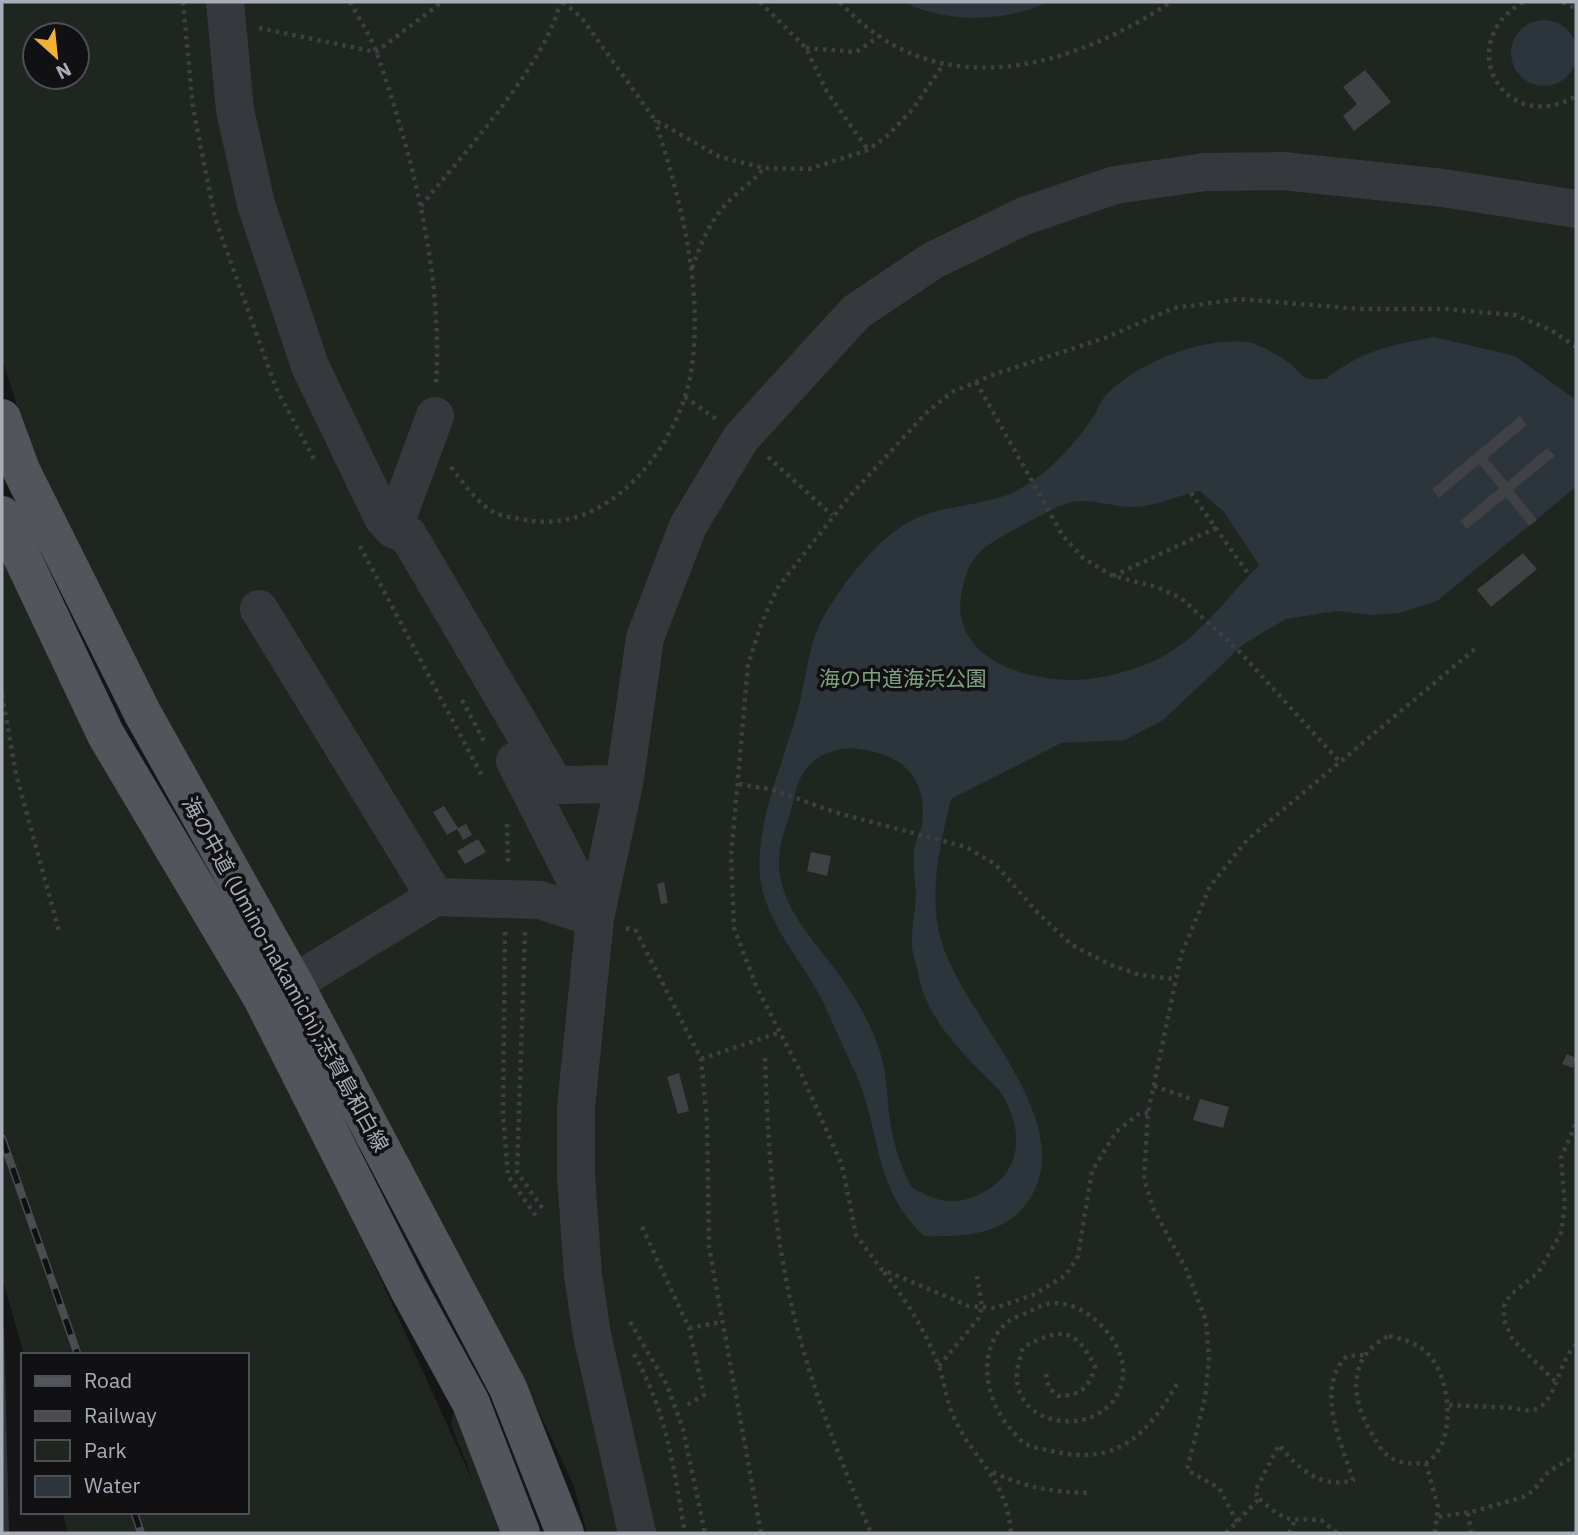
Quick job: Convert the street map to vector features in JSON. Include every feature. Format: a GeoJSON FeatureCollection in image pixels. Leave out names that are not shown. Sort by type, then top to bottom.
{"type":"FeatureCollection","features":[{"type":"Feature","properties":{"kind":"main road","name":"海の中道 (Umino-nakamichi);志賀島和白線"},"geometry":{"type":"LineString","coordinates":[[2,418],[21,470],[144,714],[278,990],[408,1288],[471,1403],[521,1533]]}},
{"type":"Feature","properties":{"kind":"main road","name":"海の中道 (Umino-nakamichi);志賀島和白線"},"geometry":{"type":"LineString","coordinates":[[2,515],[107,735],[278,990],[508,1388],[565,1533]]}},
{"type":"Feature","properties":{"kind":"street"},"geometry":{"type":"LineString","coordinates":[[226,12],[235,110],[256,204],[310,366],[388,523],[391,548],[537,801],[596,918]]}},
{"type":"Feature","properties":{"kind":"street"},"geometry":{"type":"LineString","coordinates":[[637,1533],[592,1335],[583,1275],[576,1176],[576,1107],[596,918],[624,784],[645,638],[688,526],[741,438],[856,312],[932,261],[1024,216],[1115,185],[1205,172],[1296,173],[1443,188],[1576,209]]}},
{"type":"Feature","properties":{"kind":"street"},"geometry":{"type":"LineString","coordinates":[[388,523],[435,416]]}},
{"type":"Feature","properties":{"kind":"street"},"geometry":{"type":"LineString","coordinates":[[388,523],[408,535],[555,785],[624,784]]}},
{"type":"Feature","properties":{"kind":"street"},"geometry":{"type":"LineString","coordinates":[[259,609],[435,897]]}},
{"type":"Feature","properties":{"kind":"street"},"geometry":{"type":"LineString","coordinates":[[278,990],[435,897],[540,900],[596,918]]}},
{"type":"Feature","properties":{"kind":"path"},"geometry":{"type":"LineString","coordinates":[[350,2],[376,52],[421,206],[438,307],[435,416]]}},
{"type":"Feature","properties":{"kind":"path"},"geometry":{"type":"LineString","coordinates":[[376,52],[442,2]]}},
{"type":"Feature","properties":{"kind":"path"},"geometry":{"type":"LineString","coordinates":[[421,206],[500,107],[534,59],[557,19],[562,2],[581,17],[655,120],[692,269],[696,330],[692,369],[681,414],[657,453],[626,489],[588,513],[543,523],[497,514],[470,492],[449,464]]}},
{"type":"Feature","properties":{"kind":"path"},"geometry":{"type":"LineString","coordinates":[[760,2],[806,48],[827,92],[868,150]]}},
{"type":"Feature","properties":{"kind":"path"},"geometry":{"type":"LineString","coordinates":[[841,2],[880,36],[904,51],[943,65],[987,68],[1046,62],[1095,46],[1135,26],[1171,2]]}},
{"type":"Feature","properties":{"kind":"path"},"geometry":{"type":"LineString","coordinates":[[1522,2],[1508,10],[1496,23],[1489,39],[1488,57],[1492,74],[1500,88],[1514,100],[1530,107],[1547,108],[1576,96]]}},
{"type":"Feature","properties":{"kind":"path"},"geometry":{"type":"LineString","coordinates":[[1563,2],[1576,9]]}},
{"type":"Feature","properties":{"kind":"path"},"geometry":{"type":"LineString","coordinates":[[226,12],[376,52]]}},
{"type":"Feature","properties":{"kind":"path"},"geometry":{"type":"LineString","coordinates":[[806,48],[856,52],[880,36]]}},
{"type":"Feature","properties":{"kind":"path"},"geometry":{"type":"LineString","coordinates":[[655,120],[720,157],[764,168],[810,169],[868,150],[887,136],[912,110],[943,65]]}},
{"type":"Feature","properties":{"kind":"path"},"geometry":{"type":"LineString","coordinates":[[692,269],[704,235],[728,201],[753,182],[764,168]]}},
{"type":"Feature","properties":{"kind":"path"},"geometry":{"type":"LineString","coordinates":[[1011,1533],[1004,1495],[992,1472],[956,1421],[939,1366],[912,1306],[856,1235],[842,1166],[800,1071],[778,1033],[734,928],[731,858],[748,666],[761,624],[778,587],[821,529],[926,413],[952,392],[1105,338],[1174,308],[1239,299],[1360,309],[1446,309],[1514,315],[1551,330],[1576,347]]}},
{"type":"Feature","properties":{"kind":"path"},"geometry":{"type":"LineString","coordinates":[[976,382],[1063,536],[1083,558],[1113,576],[1157,587],[1181,598],[1209,620],[1340,762]]}},
{"type":"Feature","properties":{"kind":"path"},"geometry":{"type":"LineString","coordinates":[[1191,493],[1249,575]]}},
{"type":"Feature","properties":{"kind":"path"},"geometry":{"type":"LineString","coordinates":[[1113,576],[1216,528]]}},
{"type":"Feature","properties":{"kind":"path"},"geometry":{"type":"LineString","coordinates":[[1237,1522],[1219,1488],[1187,1470],[1205,1398],[1209,1357],[1206,1321],[1186,1269],[1154,1210],[1144,1179],[1148,1113],[1181,955],[1210,886],[1247,840],[1476,648]]}},
{"type":"Feature","properties":{"kind":"path"},"geometry":{"type":"LineString","coordinates":[[458,692],[490,753]]}},
{"type":"Feature","properties":{"kind":"path"},"geometry":{"type":"LineString","coordinates":[[2,695],[16,774],[59,931]]}},
{"type":"Feature","properties":{"kind":"path"},"geometry":{"type":"LineString","coordinates":[[739,784],[774,790],[918,836],[966,847],[995,863],[1072,945],[1130,972],[1175,979]]}},
{"type":"Feature","properties":{"kind":"path"},"geometry":{"type":"LineString","coordinates":[[518,898],[517,1172],[544,1212]]}},
{"type":"Feature","properties":{"kind":"path"},"geometry":{"type":"LineString","coordinates":[[518,898],[505,921],[503,1100],[508,1176],[538,1219]]}},
{"type":"Feature","properties":{"kind":"path"},"geometry":{"type":"LineString","coordinates":[[596,918],[636,931],[701,1059],[707,1121],[709,1247],[761,1533]]}},
{"type":"Feature","properties":{"kind":"path"},"geometry":{"type":"LineString","coordinates":[[701,1059],[778,1033]]}},
{"type":"Feature","properties":{"kind":"path"},"geometry":{"type":"LineString","coordinates":[[765,1058],[776,1225],[799,1336],[833,1443],[871,1533]]}},
{"type":"Feature","properties":{"kind":"path"},"geometry":{"type":"LineString","coordinates":[[1154,1086],[1194,1100]]}},
{"type":"Feature","properties":{"kind":"path"},"geometry":{"type":"LineString","coordinates":[[881,1269],[969,1306],[995,1308],[1032,1295],[1066,1275],[1078,1256],[1092,1171],[1116,1132],[1140,1113],[1148,1113]]}},
{"type":"Feature","properties":{"kind":"path"},"geometry":{"type":"LineString","coordinates":[[1555,1381],[1513,1340],[1504,1320],[1504,1306],[1510,1295],[1538,1273],[1561,1233],[1565,1205],[1561,1158],[1576,1123]]}},
{"type":"Feature","properties":{"kind":"path"},"geometry":{"type":"LineString","coordinates":[[642,1227],[690,1328],[704,1395],[687,1405]]}},
{"type":"Feature","properties":{"kind":"path"},"geometry":{"type":"LineString","coordinates":[[939,1366],[978,1319],[982,1307],[977,1276]]}},
{"type":"Feature","properties":{"kind":"path"},"geometry":{"type":"LineString","coordinates":[[1046,1374],[1049,1388],[1058,1396],[1075,1395],[1088,1387],[1095,1367],[1085,1348],[1071,1336],[1053,1332],[1023,1347],[1017,1374],[1021,1396],[1038,1414],[1069,1424],[1095,1418],[1113,1399],[1123,1378],[1122,1357],[1110,1336],[1095,1320],[1068,1305],[1048,1304],[1009,1321],[989,1350],[987,1389],[1002,1420],[1025,1444],[1078,1457],[1115,1449],[1138,1436],[1162,1411],[1178,1382]]}},
{"type":"Feature","properties":{"kind":"path"},"geometry":{"type":"LineString","coordinates":[[630,1322],[667,1385],[683,1429],[705,1533]]}},
{"type":"Feature","properties":{"kind":"path"},"geometry":{"type":"LineString","coordinates":[[690,1328],[722,1322]]}},
{"type":"Feature","properties":{"kind":"path"},"geometry":{"type":"LineString","coordinates":[[1389,1336],[1411,1342],[1426,1352],[1449,1405],[1438,1448],[1426,1463],[1411,1464],[1392,1459],[1379,1446],[1357,1402],[1355,1384],[1371,1345],[1389,1336]]}},
{"type":"Feature","properties":{"kind":"path"},"geometry":{"type":"LineString","coordinates":[[1449,1405],[1515,1408],[1525,1412],[1544,1405],[1553,1394],[1555,1381],[1569,1351],[1576,1345]]}},
{"type":"Feature","properties":{"kind":"path"},"geometry":{"type":"LineString","coordinates":[[631,1349],[648,1379],[668,1434],[684,1533]]}},
{"type":"Feature","properties":{"kind":"path"},"geometry":{"type":"LineString","coordinates":[[1337,1533],[1321,1520],[1294,1522],[1279,1516],[1259,1499],[1255,1491],[1279,1445],[1306,1473],[1342,1484],[1353,1480],[1334,1424],[1333,1400],[1340,1362],[1347,1356],[1365,1355]]}},
{"type":"Feature","properties":{"kind":"path"},"geometry":{"type":"LineString","coordinates":[[1439,1517],[1468,1513],[1523,1497],[1533,1491],[1549,1472],[1576,1455]]}},
{"type":"Feature","properties":{"kind":"path"},"geometry":{"type":"LineString","coordinates":[[1426,1463],[1439,1517],[1435,1533]]}},
{"type":"Feature","properties":{"kind":"path"},"geometry":{"type":"LineString","coordinates":[[992,1472],[1031,1488],[1050,1492],[1089,1493]]}},
{"type":"Feature","properties":{"kind":"path"},"geometry":{"type":"LineString","coordinates":[[1226,1533],[1259,1499]]}},
{"type":"Feature","properties":{"kind":"path"},"geometry":{"type":"LineString","coordinates":[[1468,1513],[1471,1533]]}},
{"type":"Feature","properties":{"kind":"path"},"geometry":{"type":"LineString","coordinates":[[1289,1533],[1294,1522]]}},
{"type":"Feature","properties":{"kind":"green space","name":"海の中道海浜公園"},"geometry":{"type":"Polygon","coordinates":[[[2,2],[1576,2],[1576,1533],[587,1533],[574,1486],[531,1395],[158,722],[34,458],[2,359],[2,2]]]}},
{"type":"Feature","properties":{"kind":"green space"},"geometry":{"type":"Polygon","coordinates":[[[2,513],[270,1036],[475,1486],[451,1424],[456,1400],[508,1533],[68,1533],[63,1514],[248,1514],[248,1353],[23,1353],[2,1277],[2,513]]]}},
{"type":"Feature","properties":{"kind":"water"},"geometry":{"type":"Polygon","coordinates":[[[904,2],[1047,2],[1013,14],[975,18],[938,14],[904,2]]]}},
{"type":"Feature","properties":{"kind":"water"},"geometry":{"type":"Polygon","coordinates":[[[1544,20],[1567,30],[1577,53],[1567,76],[1544,86],[1521,76],[1511,53],[1521,30],[1544,20]]]}},
{"type":"Feature","properties":{"kind":"water"},"geometry":{"type":"Polygon","coordinates":[[[1434,337],[1515,356],[1576,400],[1576,487],[1437,601],[1399,613],[1371,615],[1337,611],[1286,619],[1244,644],[1163,720],[1125,740],[1061,743],[951,799],[937,869],[936,905],[941,940],[953,970],[1030,1103],[1040,1136],[1041,1169],[1029,1200],[1008,1221],[968,1235],[924,1236],[906,1216],[894,1196],[885,1175],[862,1089],[827,1010],[773,918],[762,888],[759,867],[764,823],[797,713],[811,650],[825,614],[861,564],[895,531],[920,517],[1005,496],[1029,483],[1050,468],[1077,439],[1106,395],[1122,381],[1155,362],[1191,348],[1246,342],[1276,354],[1306,378],[1326,379],[1364,356],[1390,346],[1434,337]],[[1200,491],[1133,507],[1085,501],[1066,504],[997,540],[977,555],[965,577],[961,597],[962,619],[970,638],[983,653],[1001,665],[1022,673],[1067,680],[1119,673],[1166,655],[1195,633],[1259,565],[1224,512],[1200,491]],[[852,748],[821,756],[813,761],[801,777],[781,844],[780,877],[791,908],[846,985],[873,1032],[883,1062],[893,1137],[911,1187],[939,1200],[970,1198],[986,1191],[1008,1170],[1016,1143],[1011,1112],[998,1089],[950,1038],[934,1015],[923,990],[912,946],[916,893],[914,851],[922,825],[923,807],[915,780],[897,761],[884,755],[852,748]]]}},
{"type":"Feature","properties":{"kind":"water"},"geometry":{"type":"Polygon","coordinates":[[[2,1321],[4,1329],[9,1533],[2,1533],[2,1321]]]}},
{"type":"Feature","properties":{"kind":"building"},"geometry":{"type":"Polygon","coordinates":[[[1365,70],[1391,102],[1354,131],[1343,116],[1357,104],[1343,87],[1365,70]]]}},
{"type":"Feature","properties":{"kind":"building"},"geometry":{"type":"Polygon","coordinates":[[[1520,416],[1527,425],[1487,458],[1507,482],[1547,448],[1555,456],[1513,490],[1537,520],[1529,526],[1506,497],[1467,529],[1460,521],[1499,488],[1479,464],[1439,498],[1432,489],[1520,416]]]}},
{"type":"Feature","properties":{"kind":"building"},"geometry":{"type":"Polygon","coordinates":[[[1523,553],[1537,569],[1491,607],[1477,590],[1523,553]]]}},
{"type":"Feature","properties":{"kind":"building"},"geometry":{"type":"Polygon","coordinates":[[[444,806],[458,828],[466,824],[472,835],[463,840],[457,829],[447,835],[433,812],[444,806]]]}},
{"type":"Feature","properties":{"kind":"building"},"geometry":{"type":"Polygon","coordinates":[[[478,839],[486,852],[465,864],[457,851],[478,839]]]}},
{"type":"Feature","properties":{"kind":"building"},"geometry":{"type":"Polygon","coordinates":[[[811,852],[831,856],[827,876],[807,871],[811,852]]]}},
{"type":"Feature","properties":{"kind":"building"},"geometry":{"type":"Polygon","coordinates":[[[664,882],[668,903],[661,904],[657,884],[664,882]]]}},
{"type":"Feature","properties":{"kind":"building"},"geometry":{"type":"Polygon","coordinates":[[[1567,1054],[1576,1058],[1573,1068],[1562,1064],[1567,1054]]]}},
{"type":"Feature","properties":{"kind":"building"},"geometry":{"type":"Polygon","coordinates":[[[679,1073],[689,1111],[678,1114],[667,1077],[679,1073]]]}},
{"type":"Feature","properties":{"kind":"building"},"geometry":{"type":"Polygon","coordinates":[[[1200,1099],[1229,1107],[1223,1128],[1193,1120],[1200,1099]]]}},
{"type":"Feature","properties":{"kind":"railway"},"geometry":{"type":"LineString","coordinates":[[2,1138],[77,1353]]}},
{"type":"Feature","properties":{"kind":"railway"},"geometry":{"type":"LineString","coordinates":[[135,1514],[141,1533]]}}]}
